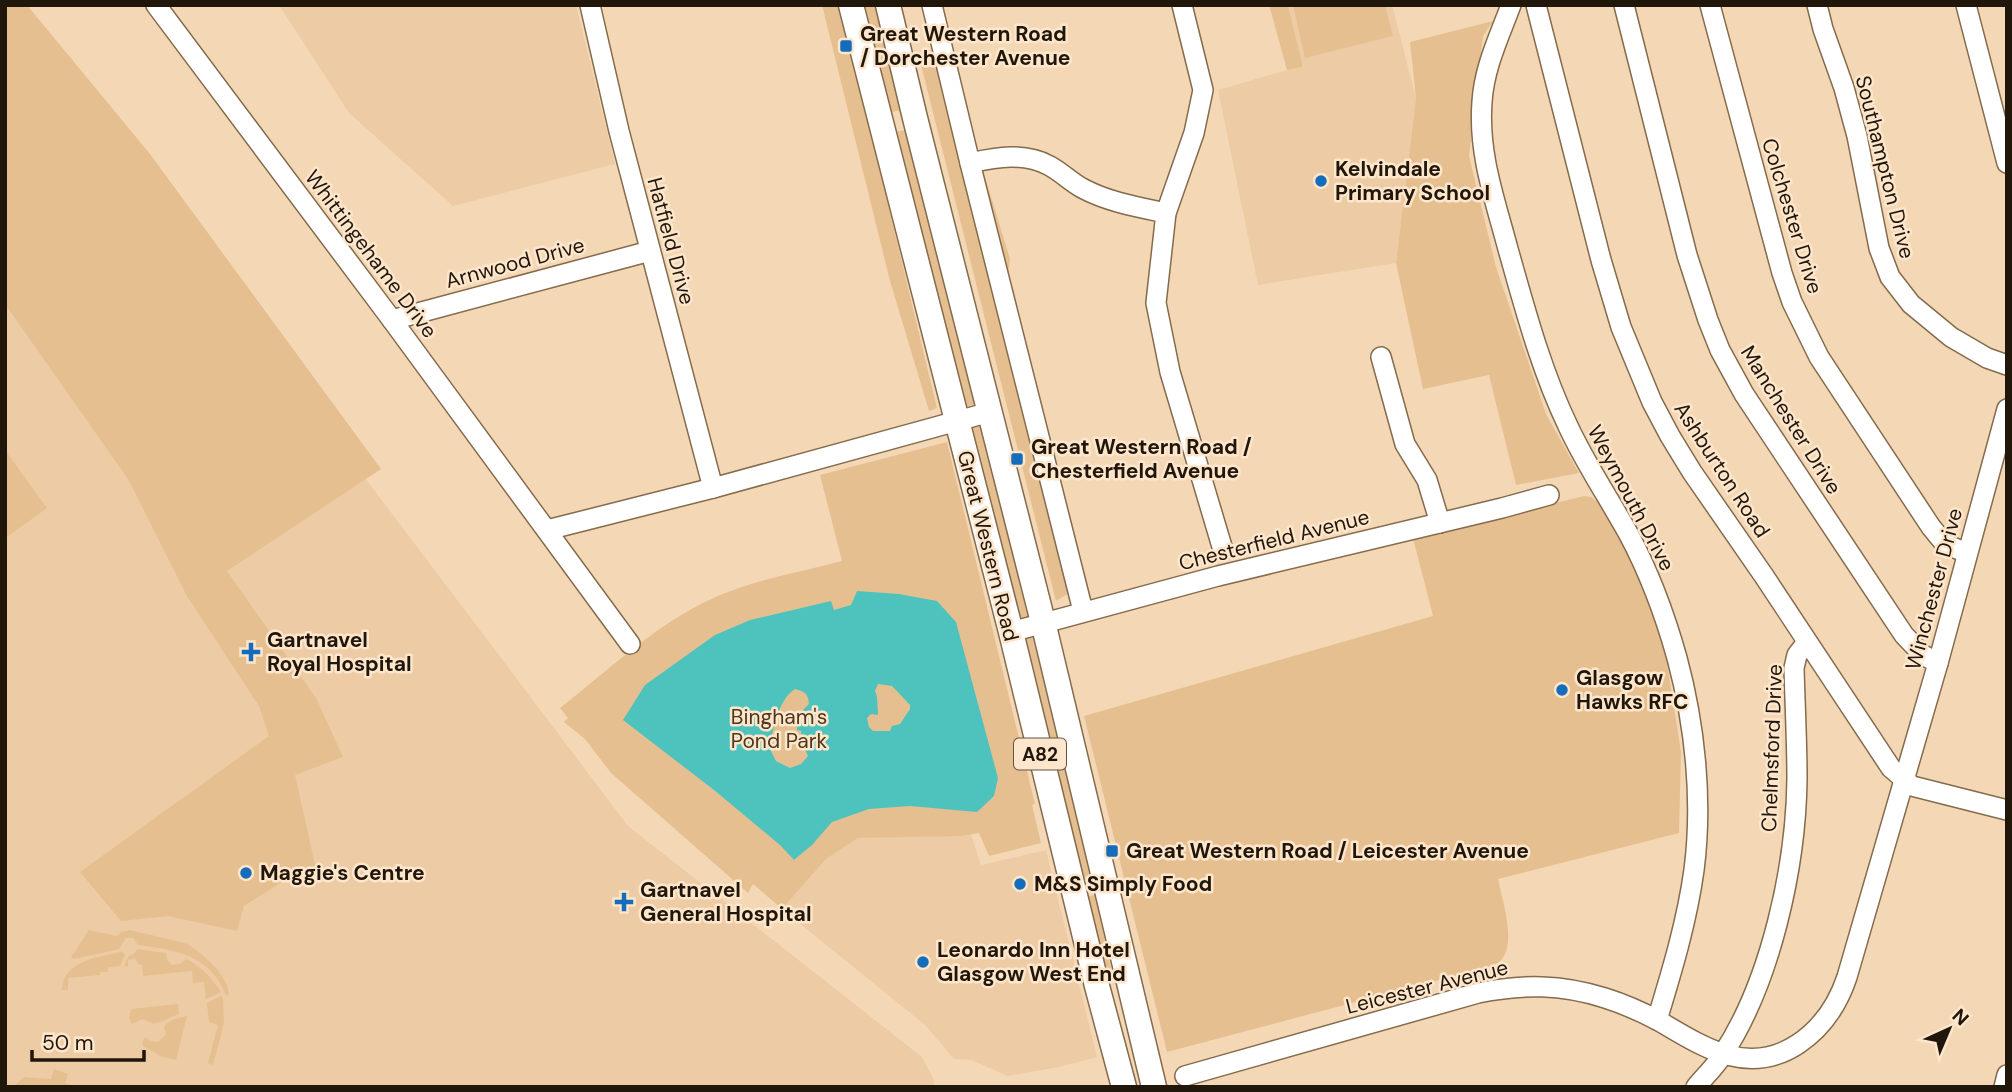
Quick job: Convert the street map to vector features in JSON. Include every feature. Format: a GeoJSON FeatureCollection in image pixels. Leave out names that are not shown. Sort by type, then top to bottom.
{"type":"FeatureCollection","features":[{"type":"Feature","properties":{"kind":"main road","name":"Great Western Road"},"geometry":{"type":"LineString","coordinates":[[851,5],[1011,632],[1097,986],[1125,1087]]}},
{"type":"Feature","properties":{"kind":"main road","name":"Great Western Road"},"geometry":{"type":"LineString","coordinates":[[888,5],[1043,622],[1154,1087]]}},
{"type":"Feature","properties":{"kind":"main road"},"geometry":{"type":"LineString","coordinates":[[881,126],[915,118]]}},
{"type":"Feature","properties":{"kind":"street","name":"Whittingehame Drive"},"geometry":{"type":"LineString","coordinates":[[156,5],[630,643]]}},
{"type":"Feature","properties":{"kind":"street","name":"Hatfield Drive"},"geometry":{"type":"LineString","coordinates":[[590,5],[619,131],[713,488]]}},
{"type":"Feature","properties":{"kind":"street"},"geometry":{"type":"LineString","coordinates":[[932,5],[1083,611]]}},
{"type":"Feature","properties":{"kind":"street"},"geometry":{"type":"LineString","coordinates":[[1182,5],[1203,90],[1195,133],[1166,213],[1156,303],[1170,372],[1223,550]]}},
{"type":"Feature","properties":{"kind":"street","name":"Weymouth Drive"},"geometry":{"type":"LineString","coordinates":[[1511,5],[1485,79],[1482,113],[1483,159],[1519,290],[1552,389],[1579,448],[1648,575],[1677,659],[1690,723],[1696,788],[1697,837],[1694,871],[1683,932],[1657,1020]]}},
{"type":"Feature","properties":{"kind":"street","name":"Ashburton Road"},"geometry":{"type":"LineString","coordinates":[[1536,5],[1604,271],[1621,327],[1652,402],[1670,436],[1891,768],[1912,786],[2007,810]]}},
{"type":"Feature","properties":{"kind":"street","name":"Manchester Drive"},"geometry":{"type":"LineString","coordinates":[[1624,5],[1687,255],[1720,350],[1744,394],[1904,635],[1923,654],[1938,663]]}},
{"type":"Feature","properties":{"kind":"street","name":"Colchester Drive"},"geometry":{"type":"LineString","coordinates":[[1710,5],[1782,273],[1807,334],[1935,533],[1945,544],[1967,553]]}},
{"type":"Feature","properties":{"kind":"street","name":"Southampton Drive"},"geometry":{"type":"LineString","coordinates":[[1817,5],[1854,124],[1878,248],[1890,277],[1911,304],[1951,337],[2007,365]]}},
{"type":"Feature","properties":{"kind":"street"},"geometry":{"type":"LineString","coordinates":[[1966,5],[2002,114],[2007,163]]}},
{"type":"Feature","properties":{"kind":"street"},"geometry":{"type":"LineString","coordinates":[[970,163],[1016,156],[1049,165],[1081,188],[1118,204],[1166,213]]}},
{"type":"Feature","properties":{"kind":"street","name":"Arnwood Drive"},"geometry":{"type":"LineString","coordinates":[[392,320],[650,251]]}},
{"type":"Feature","properties":{"kind":"street"},"geometry":{"type":"LineString","coordinates":[[1381,357],[1405,444],[1427,480],[1440,523]]}},
{"type":"Feature","properties":{"kind":"street","name":"Winchester Drive"},"geometry":{"type":"LineString","coordinates":[[1904,780],[2007,409]]}},
{"type":"Feature","properties":{"kind":"street"},"geometry":{"type":"LineString","coordinates":[[548,530],[990,412]]}},
{"type":"Feature","properties":{"kind":"street","name":"Chesterfield Avenue"},"geometry":{"type":"LineString","coordinates":[[1011,632],[1218,576],[1549,495]]}},
{"type":"Feature","properties":{"kind":"street","name":"Chelmsford Drive"},"geometry":{"type":"LineString","coordinates":[[1696,1087],[1723,1055],[1761,980],[1786,878],[1794,824],[1797,780],[1794,668],[1797,655],[1807,642]]}},
{"type":"Feature","properties":{"kind":"street","name":"Leicester Avenue"},"geometry":{"type":"LineString","coordinates":[[1185,1076],[1478,993],[1508,987],[1569,989],[1604,998],[1632,1008],[1694,1043],[1723,1055],[1765,1058],[1780,1054],[1817,1029],[1835,1006],[1847,976],[1904,780]]}},
{"type":"Feature","properties":{"kind":"street"},"geometry":{"type":"LineString","coordinates":[[2004,1087],[2007,1075]]}},
{"type":"Feature","properties":{"kind":"shaded area"},"geometry":{"type":"Polygon","coordinates":[[[279,5],[576,5],[615,164],[453,206],[349,113],[279,5]]]}},
{"type":"Feature","properties":{"kind":"shaded area","name":"Kelvindale Primary School"},"geometry":{"type":"Polygon","coordinates":[[[1288,5],[1392,5],[1416,98],[1396,263],[1258,285],[1218,90],[1303,67],[1288,5]]]}},
{"type":"Feature","properties":{"kind":"shaded area","name":"Gartnavel Royal Hospital"},"geometry":{"type":"Polygon","coordinates":[[[5,14],[365,478],[628,826],[922,1057],[935,1087],[5,1087],[5,14]]]}},
{"type":"Feature","properties":{"kind":"shaded area"},"geometry":{"type":"Polygon","coordinates":[[[971,834],[981,865],[1046,850],[1097,1057],[1007,1076],[972,1060],[954,1059],[925,1025],[782,909],[826,859],[858,838],[971,834]]]}},
{"type":"Feature","properties":{"kind":"green space"},"geometry":{"type":"Polygon","coordinates":[[[5,5],[27,5],[150,154],[381,469],[227,571],[316,698],[343,757],[295,775],[316,869],[288,878],[244,906],[237,931],[168,916],[121,921],[80,872],[269,736],[259,706],[187,596],[128,479],[5,304],[5,5]]]}},
{"type":"Feature","properties":{"kind":"green space"},"geometry":{"type":"Polygon","coordinates":[[[822,5],[840,5],[937,408],[929,411],[890,281],[822,5]]]}},
{"type":"Feature","properties":{"kind":"green space"},"geometry":{"type":"Polygon","coordinates":[[[863,5],[879,5],[901,110],[889,113],[863,5]]]}},
{"type":"Feature","properties":{"kind":"green space"},"geometry":{"type":"Polygon","coordinates":[[[1269,5],[1288,5],[1303,67],[1287,70],[1269,5]]]}},
{"type":"Feature","properties":{"kind":"green space"},"geometry":{"type":"Polygon","coordinates":[[[1293,5],[1385,5],[1393,36],[1305,58],[1293,5]]]}},
{"type":"Feature","properties":{"kind":"green space"},"geometry":{"type":"Polygon","coordinates":[[[1493,21],[1483,36],[1469,156],[1496,267],[1546,414],[1579,473],[1516,485],[1489,375],[1423,389],[1396,263],[1416,98],[1410,42],[1493,21]]]}},
{"type":"Feature","properties":{"kind":"green space"},"geometry":{"type":"Polygon","coordinates":[[[930,50],[957,84],[1010,259],[1003,317],[1069,593],[1056,601],[919,57],[930,50]]]}},
{"type":"Feature","properties":{"kind":"green space"},"geometry":{"type":"Polygon","coordinates":[[[906,130],[976,404],[965,407],[895,132],[906,130]]]}},
{"type":"Feature","properties":{"kind":"green space"},"geometry":{"type":"Polygon","coordinates":[[[981,425],[1031,616],[1017,620],[970,428],[981,425]]]}},
{"type":"Feature","properties":{"kind":"green space","name":"Bingham's Pond Park"},"geometry":{"type":"Polygon","coordinates":[[[947,442],[1035,804],[1032,805],[1041,843],[989,856],[979,833],[961,836],[858,838],[826,859],[782,909],[753,884],[748,893],[611,773],[585,739],[564,722],[568,718],[560,708],[647,638],[703,603],[754,583],[842,561],[820,475],[947,442]]]}},
{"type":"Feature","properties":{"kind":"green space"},"geometry":{"type":"Polygon","coordinates":[[[5,450],[47,508],[7,537],[5,534],[5,450]]]}},
{"type":"Feature","properties":{"kind":"green space"},"geometry":{"type":"Polygon","coordinates":[[[1584,496],[1599,503],[1633,560],[1663,637],[1681,752],[1679,833],[1498,879],[1507,921],[1508,943],[1501,960],[1492,966],[1167,1052],[1084,716],[1433,616],[1413,538],[1584,496]]]}},
{"type":"Feature","properties":{"kind":"green space"},"geometry":{"type":"Polygon","coordinates":[[[1036,635],[1092,875],[1081,878],[1022,638],[1036,635]]]}},
{"type":"Feature","properties":{"kind":"green space"},"geometry":{"type":"Polygon","coordinates":[[[1095,895],[1100,898],[1101,922],[1111,970],[1103,972],[1085,897],[1095,895]]]}},
{"type":"Feature","properties":{"kind":"green space"},"geometry":{"type":"Polygon","coordinates":[[[89,930],[117,936],[130,930],[188,944],[218,970],[229,994],[226,996],[212,971],[202,963],[165,949],[138,945],[133,938],[126,938],[119,949],[74,959],[71,957],[89,930]]]}},
{"type":"Feature","properties":{"kind":"green space"},"geometry":{"type":"Polygon","coordinates":[[[137,949],[166,953],[167,960],[172,965],[180,964],[186,959],[206,973],[221,992],[206,999],[204,982],[193,983],[192,971],[143,976],[142,965],[138,964],[135,958],[128,960],[128,966],[124,966],[129,956],[137,949]]]}},
{"type":"Feature","properties":{"kind":"green space"},"geometry":{"type":"Polygon","coordinates":[[[122,952],[125,954],[120,966],[108,967],[108,972],[100,972],[100,975],[68,978],[68,990],[62,990],[64,980],[75,966],[93,958],[122,952]]]}},
{"type":"Feature","properties":{"kind":"green space"},"geometry":{"type":"Polygon","coordinates":[[[221,996],[224,1023],[213,1065],[208,1063],[218,1025],[209,1022],[207,1003],[221,996]]]}},
{"type":"Feature","properties":{"kind":"green space"},"geometry":{"type":"Polygon","coordinates":[[[178,1004],[179,1014],[158,1023],[142,1019],[132,1024],[129,1018],[131,1009],[178,1004]]]}},
{"type":"Feature","properties":{"kind":"green space"},"geometry":{"type":"Polygon","coordinates":[[[187,1016],[176,1060],[160,1056],[143,1046],[145,1037],[158,1042],[166,1035],[166,1024],[187,1016]]]}},
{"type":"Feature","properties":{"kind":"green space"},"geometry":{"type":"Polygon","coordinates":[[[54,1069],[68,1074],[65,1083],[78,1087],[13,1087],[24,1077],[51,1079],[54,1069]]]}},
{"type":"Feature","properties":{"kind":"water"},"geometry":{"type":"Polygon","coordinates":[[[857,591],[899,594],[937,601],[956,622],[998,778],[994,796],[977,812],[910,806],[869,809],[832,822],[812,845],[794,860],[714,790],[623,720],[645,685],[715,635],[750,620],[831,601],[834,610],[851,605],[857,591]],[[878,684],[875,691],[878,715],[871,714],[867,718],[869,727],[873,731],[890,731],[892,726],[900,724],[910,705],[892,686],[878,684]],[[795,689],[784,700],[769,747],[776,761],[790,768],[801,764],[808,756],[805,749],[797,747],[802,738],[797,725],[806,721],[801,712],[809,704],[809,700],[805,694],[795,689]]]}},
{"type":"Feature","properties":{"kind":"place","name":"Great Western Road / Dorchester Avenue"},"geometry":{"type":"Point","coordinates":[846,46]}},
{"type":"Feature","properties":{"kind":"place","name":"Kelvindale Primary School"},"geometry":{"type":"Point","coordinates":[1321,181]}},
{"type":"Feature","properties":{"kind":"place","name":"Great Western Road / Chesterfield Avenue"},"geometry":{"type":"Point","coordinates":[1017,459]}},
{"type":"Feature","properties":{"kind":"place","name":"Gartnavel Royal Hospital"},"geometry":{"type":"Point","coordinates":[251,652]}},
{"type":"Feature","properties":{"kind":"place","name":"Glasgow Hawks RFC"},"geometry":{"type":"Point","coordinates":[1562,690]}},
{"type":"Feature","properties":{"kind":"place","name":"Great Western Road / Leicester Avenue"},"geometry":{"type":"Point","coordinates":[1112,851]}},
{"type":"Feature","properties":{"kind":"place","name":"Maggie's Centre"},"geometry":{"type":"Point","coordinates":[246,873]}},
{"type":"Feature","properties":{"kind":"place","name":"M&S Simply Food"},"geometry":{"type":"Point","coordinates":[1020,884]}},
{"type":"Feature","properties":{"kind":"place","name":"Gartnavel General Hospital"},"geometry":{"type":"Point","coordinates":[624,902]}},
{"type":"Feature","properties":{"kind":"place","name":"Leonardo Inn Hotel Glasgow West End"},"geometry":{"type":"Point","coordinates":[923,962]}}]}
